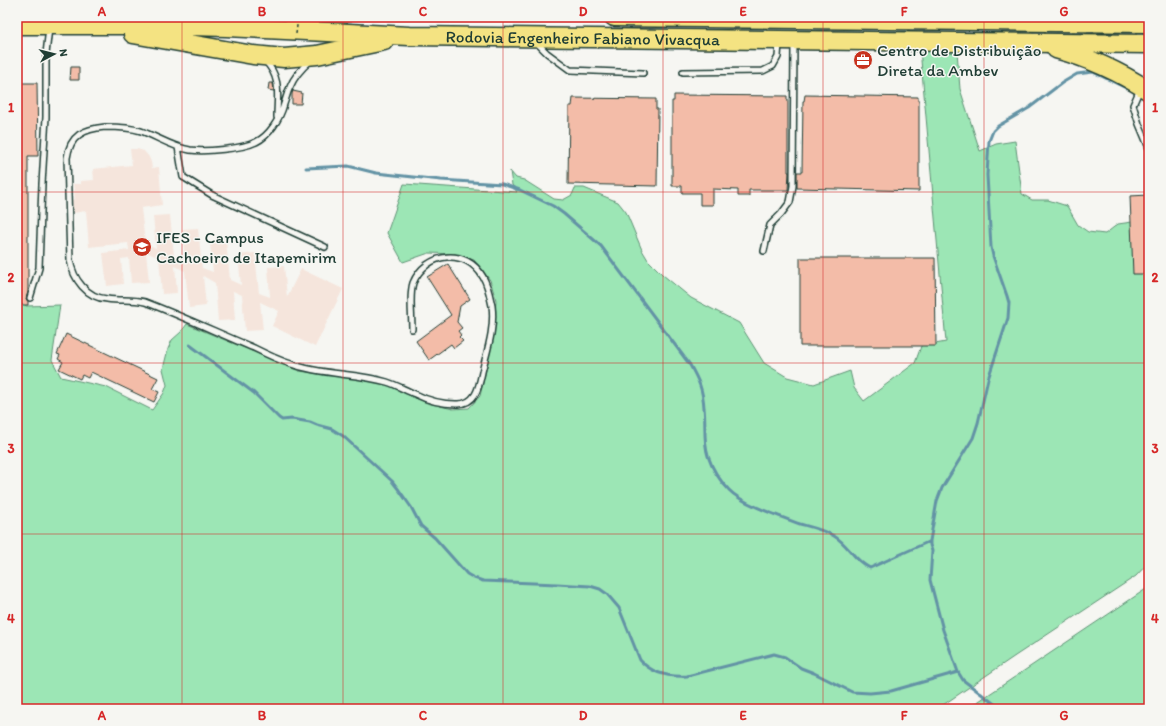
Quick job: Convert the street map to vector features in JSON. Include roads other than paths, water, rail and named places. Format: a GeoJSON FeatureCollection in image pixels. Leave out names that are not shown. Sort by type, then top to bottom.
{"type":"FeatureCollection","features":[{"type":"Feature","properties":{"kind":"highway","name":"Rodovia Engenheiro Fabiano Vivacqua"},"geometry":{"type":"LineString","coordinates":[[614,17],[1149,23]]}},
{"type":"Feature","properties":{"kind":"highway"},"geometry":{"type":"LineString","coordinates":[[1006,21],[1057,17]]}},
{"type":"Feature","properties":{"kind":"highway","name":"Rodovia Engenheiro Fabiano Vivacqua"},"geometry":{"type":"LineString","coordinates":[[17,24],[226,27],[409,36],[1149,44]]}},
{"type":"Feature","properties":{"kind":"highway"},"geometry":{"type":"LineString","coordinates":[[83,25],[258,55],[284,58],[317,55],[409,36]]}},
{"type":"Feature","properties":{"kind":"highway"},"geometry":{"type":"LineString","coordinates":[[1018,43],[1054,49],[1088,59],[1145,88]]}},
{"type":"Feature","properties":{"kind":"lane"},"geometry":{"type":"LineString","coordinates":[[30,298],[39,268],[46,117],[46,54],[50,25]]}},
{"type":"Feature","properties":{"kind":"lane"},"geometry":{"type":"LineString","coordinates":[[532,37],[547,53],[570,70],[643,73]]}},
{"type":"Feature","properties":{"kind":"lane"},"geometry":{"type":"LineString","coordinates":[[683,72],[763,71],[773,66],[786,40]]}},
{"type":"Feature","properties":{"kind":"lane"},"geometry":{"type":"LineString","coordinates":[[764,251],[770,225],[790,202],[793,186],[786,40]]}},
{"type":"Feature","properties":{"kind":"lane"},"geometry":{"type":"LineString","coordinates":[[258,55],[271,69],[277,82],[278,98],[276,120]]}},
{"type":"Feature","properties":{"kind":"lane"},"geometry":{"type":"LineString","coordinates":[[317,55],[309,61],[295,77],[290,86],[284,106],[270,131],[266,136],[249,145],[210,151],[190,150],[178,147],[139,131],[129,128],[114,127],[93,128],[79,134],[72,143],[67,158],[70,260],[73,273],[80,284],[95,296],[106,299],[144,302],[300,367],[378,379],[438,402],[460,404],[473,397],[479,386],[492,322],[492,306],[489,294],[483,277],[477,269],[469,262],[454,257],[445,256],[425,266],[419,273],[413,285],[412,329]]}},
{"type":"Feature","properties":{"kind":"lane"},"geometry":{"type":"LineString","coordinates":[[1145,88],[1133,105],[1149,148]]}},
{"type":"Feature","properties":{"kind":"lane"},"geometry":{"type":"LineString","coordinates":[[178,147],[183,177],[212,195],[325,247]]}},
{"type":"Feature","properties":{"kind":"waterway"},"geometry":{"type":"LineString","coordinates":[[1001,709],[963,680],[958,672],[943,630],[930,580],[932,551],[930,541],[937,501],[942,488],[973,438],[988,379],[1008,318],[1009,303],[991,247],[987,175],[989,141],[993,131],[998,126],[1029,108],[1062,83],[1077,74],[1093,72],[1126,88]]}},
{"type":"Feature","properties":{"kind":"waterway"},"geometry":{"type":"LineString","coordinates":[[306,168],[348,166],[376,173],[441,180],[502,184],[520,190],[553,206],[601,246],[690,365],[703,396],[706,450],[722,483],[729,490],[743,500],[762,510],[800,524],[822,530],[834,536],[864,565],[870,568],[930,541]]}},
{"type":"Feature","properties":{"kind":"waterway"},"geometry":{"type":"LineString","coordinates":[[190,345],[254,393],[282,420],[292,419],[310,422],[332,429],[343,436],[392,481],[411,507],[421,526],[435,538],[467,574],[483,581],[590,586],[600,589],[607,594],[619,608],[640,660],[650,669],[662,674],[687,676],[774,654],[785,657],[801,668],[852,692],[870,693],[891,691],[958,672]]}},
{"type":"Feature","properties":{"kind":"place","name":"Centro de Distribuição Direta da Ambev"},"geometry":{"type":"Point","coordinates":[863,60]}},
{"type":"Feature","properties":{"kind":"place","name":"IFES - Campus Cachoeiro de Itapemirim"},"geometry":{"type":"Point","coordinates":[142,247]}}]}
